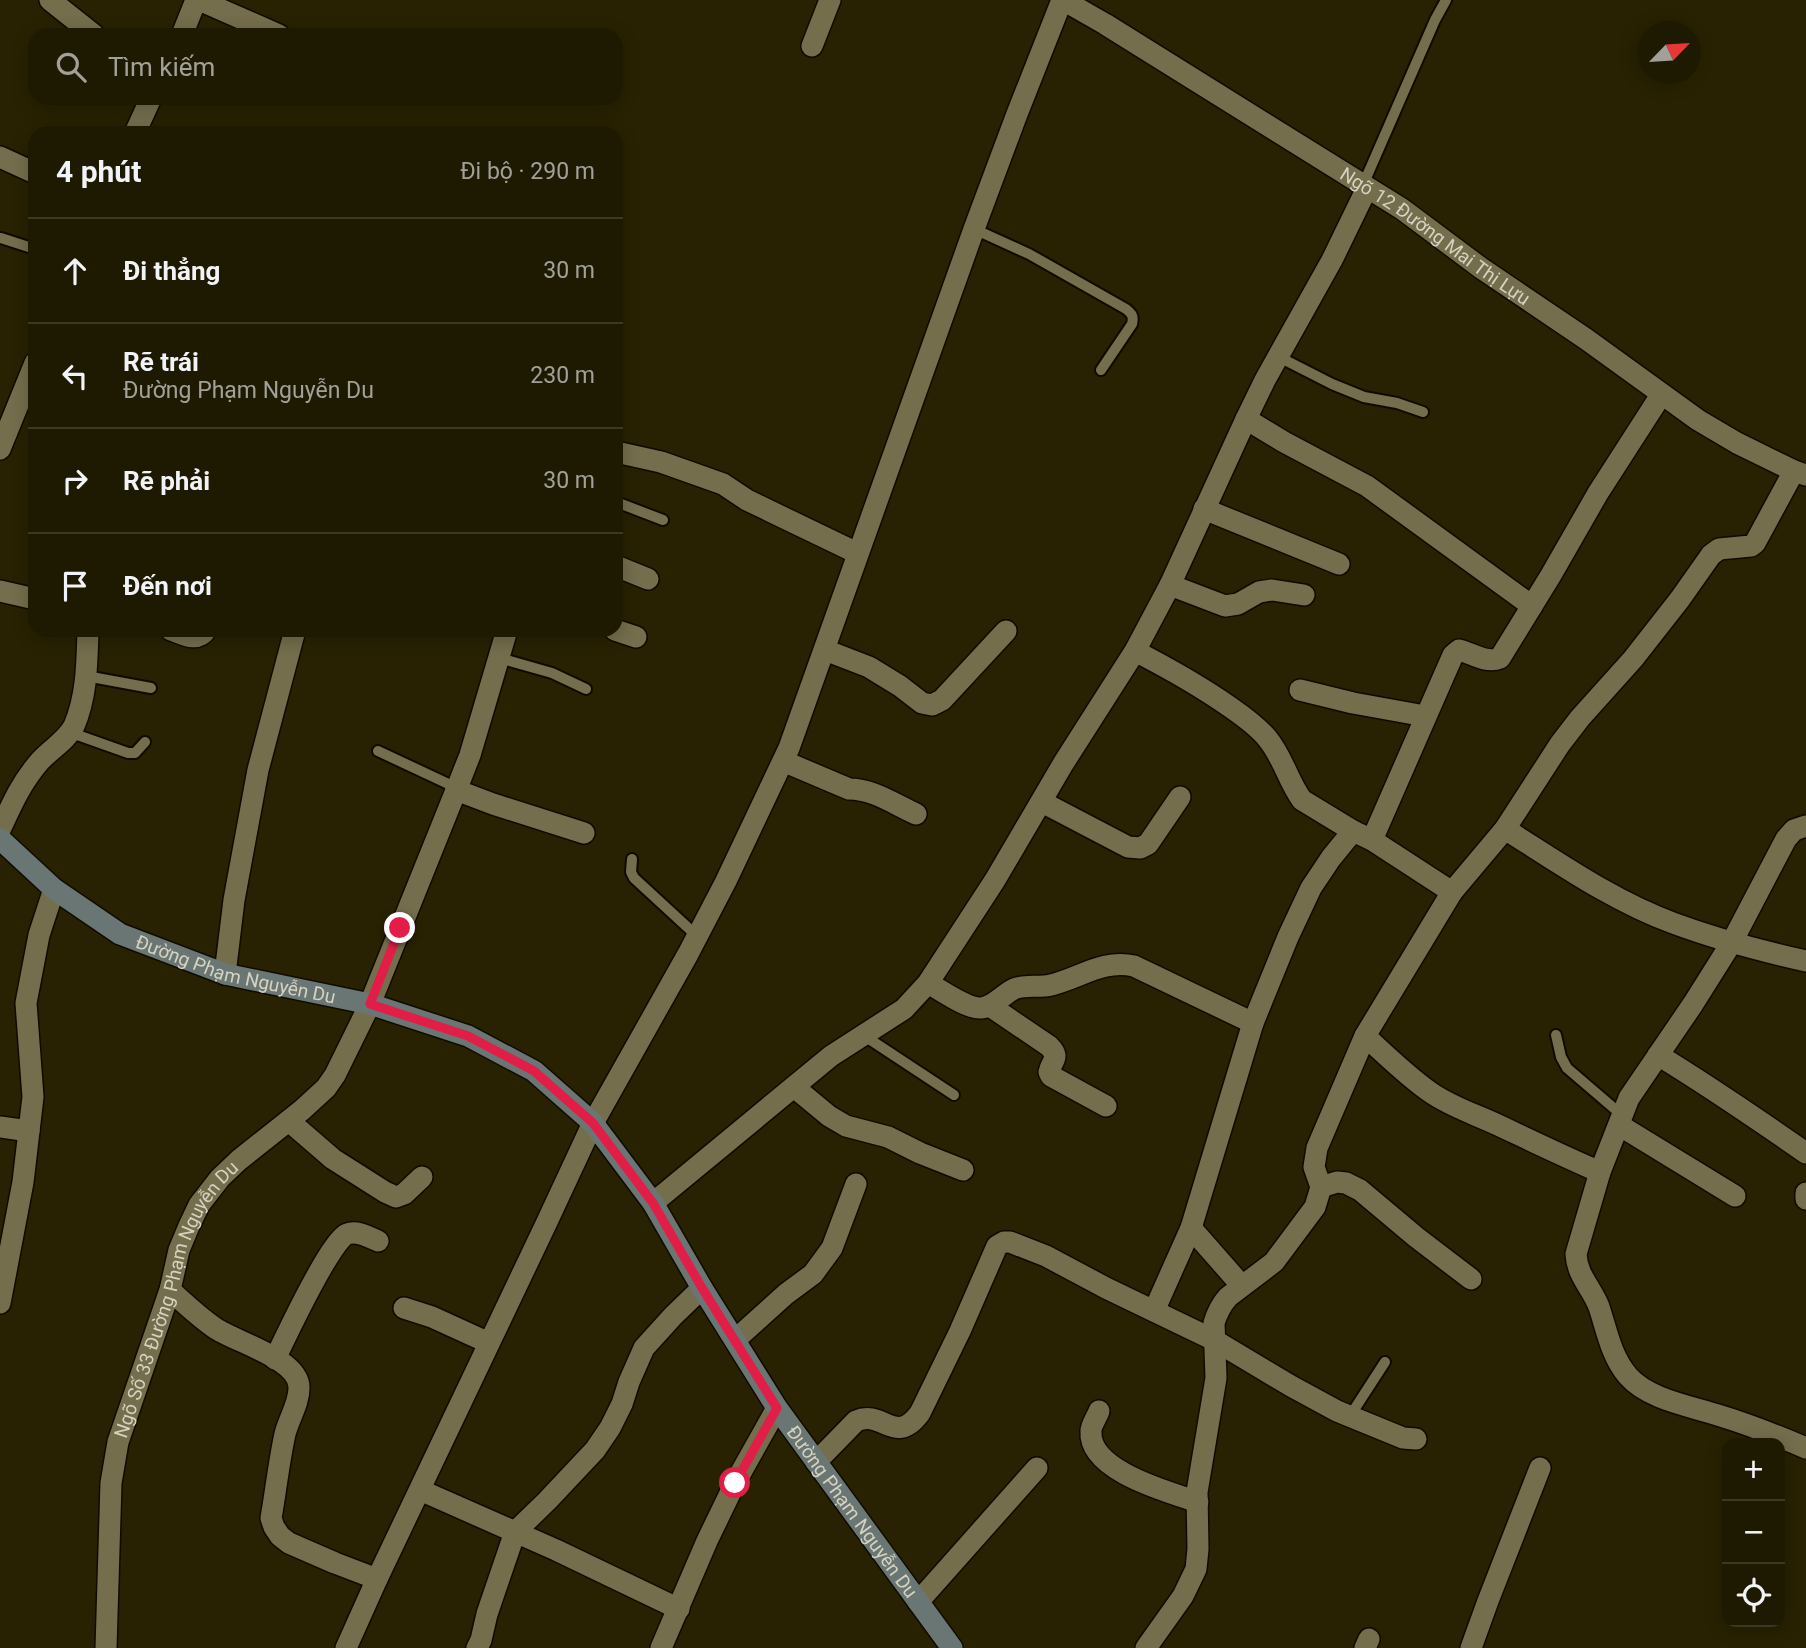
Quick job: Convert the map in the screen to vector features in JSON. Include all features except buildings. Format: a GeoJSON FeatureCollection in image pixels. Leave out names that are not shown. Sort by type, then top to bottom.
{"type":"FeatureCollection","features":[{"type":"Feature","properties":{"kind":"main road","name":"Đường Phạm Nguyễn Du"},"geometry":{"type":"LineString","coordinates":[[0,839],[54,889],[120,934],[225,974],[370,1004],[468,1036],[534,1071],[593,1123],[653,1203],[777,1408],[952,1648]]}},
{"type":"Feature","properties":{"kind":"street"},"geometry":{"type":"LineString","coordinates":[[50,0],[85,28]]}},
{"type":"Feature","properties":{"kind":"street"},"geometry":{"type":"LineString","coordinates":[[812,46],[831,0]]}},
{"type":"Feature","properties":{"kind":"street"},"geometry":{"type":"LineString","coordinates":[[346,1648],[593,1123],[697,936],[783,761],[974,229],[1062,0]]}},
{"type":"Feature","properties":{"kind":"street","name":"Ngõ 12 Đường Mai Thị Lựu"},"geometry":{"type":"LineString","coordinates":[[1062,0],[1402,209],[1698,421],[1800,473]]}},
{"type":"Feature","properties":{"kind":"street"},"geometry":{"type":"LineString","coordinates":[[184,28],[192,2],[261,28]]}},
{"type":"Feature","properties":{"kind":"street"},"geometry":{"type":"LineString","coordinates":[[138,126],[148,105]]}},
{"type":"Feature","properties":{"kind":"street"},"geometry":{"type":"LineString","coordinates":[[0,157],[28,170]]}},
{"type":"Feature","properties":{"kind":"street"},"geometry":{"type":"LineString","coordinates":[[653,1203],[831,1056],[904,1009],[928,983],[995,880],[1063,764],[1135,651],[1170,585],[1246,419],[1332,260],[1365,187]]}},
{"type":"Feature","properties":{"kind":"street"},"geometry":{"type":"LineString","coordinates":[[0,449],[5,419],[28,376]]}},
{"type":"Feature","properties":{"kind":"street"},"geometry":{"type":"LineString","coordinates":[[1154,1311],[1191,1228],[1252,1023],[1311,888],[1331,858],[1362,836],[1455,652],[1462,650],[1488,660],[1500,658],[1598,493],[1661,395]]}},
{"type":"Feature","properties":{"kind":"street"},"geometry":{"type":"LineString","coordinates":[[1246,419],[1367,486],[1532,606]]}},
{"type":"Feature","properties":{"kind":"street"},"geometry":{"type":"LineString","coordinates":[[623,454],[661,462],[723,484],[747,500],[857,553]]}},
{"type":"Feature","properties":{"kind":"street"},"geometry":{"type":"LineString","coordinates":[[1146,1648],[1183,1596],[1195,1569],[1198,1549],[1198,1492],[1216,1378],[1214,1323],[1222,1304],[1274,1262],[1315,1207],[1321,1187],[1314,1167],[1317,1148],[1366,1035],[1452,892],[1505,829],[1580,718],[1633,659],[1711,555],[1719,550],[1751,546],[1755,543],[1800,473]]}},
{"type":"Feature","properties":{"kind":"street"},"geometry":{"type":"LineString","coordinates":[[1204,509],[1339,564]]}},
{"type":"Feature","properties":{"kind":"street"},"geometry":{"type":"LineString","coordinates":[[623,569],[648,579]]}},
{"type":"Feature","properties":{"kind":"street"},"geometry":{"type":"LineString","coordinates":[[1170,585],[1225,606],[1238,604],[1259,592],[1272,590],[1304,595]]}},
{"type":"Feature","properties":{"kind":"street"},"geometry":{"type":"LineString","coordinates":[[0,591],[28,597]]}},
{"type":"Feature","properties":{"kind":"street"},"geometry":{"type":"LineString","coordinates":[[825,650],[869,667],[922,703],[932,705],[942,699],[1006,631]]}},
{"type":"Feature","properties":{"kind":"street"},"geometry":{"type":"LineString","coordinates":[[623,633],[636,637]]}},
{"type":"Feature","properties":{"kind":"street"},"geometry":{"type":"LineString","coordinates":[[0,830],[22,783],[73,728],[80,709],[86,676],[88,637]]}},
{"type":"Feature","properties":{"kind":"street"},"geometry":{"type":"LineString","coordinates":[[225,974],[234,900],[258,770],[293,637]]}},
{"type":"Feature","properties":{"kind":"street","name":"Ngõ Số 33 Đường Phạm Nguyễn Du"},"geometry":{"type":"LineString","coordinates":[[106,1648],[111,1483],[118,1442],[170,1290],[179,1250],[199,1205],[220,1178],[326,1088],[335,1075],[370,1004],[457,789],[470,755],[505,637]]}},
{"type":"Feature","properties":{"kind":"street"},"geometry":{"type":"LineString","coordinates":[[1135,651],[1181,675],[1244,716],[1266,737],[1279,755],[1302,800],[1452,892]]}},
{"type":"Feature","properties":{"kind":"street"},"geometry":{"type":"LineString","coordinates":[[1300,690],[1425,716]]}},
{"type":"Feature","properties":{"kind":"street"},"geometry":{"type":"LineString","coordinates":[[783,761],[849,789],[872,792],[916,814]]}},
{"type":"Feature","properties":{"kind":"street"},"geometry":{"type":"LineString","coordinates":[[457,789],[493,804],[584,833]]}},
{"type":"Feature","properties":{"kind":"street"},"geometry":{"type":"LineString","coordinates":[[1042,802],[1128,846],[1140,848],[1148,844],[1180,797]]}},
{"type":"Feature","properties":{"kind":"street"},"geometry":{"type":"LineString","coordinates":[[1806,826],[1794,830],[1786,839],[1732,942],[1629,1098],[1600,1172],[1576,1254],[1576,1264],[1581,1277],[1595,1297],[1606,1335],[1628,1375],[1651,1393],[1780,1436],[1806,1448]]}},
{"type":"Feature","properties":{"kind":"street"},"geometry":{"type":"LineString","coordinates":[[1505,829],[1596,886],[1671,923],[1806,961]]}},
{"type":"Feature","properties":{"kind":"street"},"geometry":{"type":"LineString","coordinates":[[0,1303],[5,1252],[23,1182],[33,1097],[26,1003],[39,935],[54,889]]}},
{"type":"Feature","properties":{"kind":"street"},"geometry":{"type":"LineString","coordinates":[[928,983],[970,1006],[980,1008],[990,1006],[1017,988],[1054,985],[1120,962],[1134,966],[1252,1023]]}},
{"type":"Feature","properties":{"kind":"street"},"geometry":{"type":"LineString","coordinates":[[990,1006],[1055,1052],[1056,1058],[1049,1072],[1051,1076],[1107,1106]]}},
{"type":"Feature","properties":{"kind":"street"},"geometry":{"type":"LineString","coordinates":[[1366,1035],[1404,1072],[1453,1106],[1600,1172]]}},
{"type":"Feature","properties":{"kind":"street"},"geometry":{"type":"LineString","coordinates":[[1658,1055],[1700,1080],[1806,1153]]}},
{"type":"Feature","properties":{"kind":"street"},"geometry":{"type":"LineString","coordinates":[[794,1087],[829,1116],[846,1126],[888,1137],[963,1170]]}},
{"type":"Feature","properties":{"kind":"street"},"geometry":{"type":"LineString","coordinates":[[1621,1120],[1735,1196]]}},
{"type":"Feature","properties":{"kind":"street"},"geometry":{"type":"LineString","coordinates":[[289,1121],[333,1159],[396,1197],[404,1194],[422,1177]]}},
{"type":"Feature","properties":{"kind":"street"},"geometry":{"type":"LineString","coordinates":[[0,1127],[29,1131]]}},
{"type":"Feature","properties":{"kind":"street"},"geometry":{"type":"LineString","coordinates":[[1321,1187],[1337,1182],[1360,1190],[1471,1279]]}},
{"type":"Feature","properties":{"kind":"street"},"geometry":{"type":"LineString","coordinates":[[735,1339],[813,1273],[832,1248],[856,1184]]}},
{"type":"Feature","properties":{"kind":"street"},"geometry":{"type":"LineString","coordinates":[[1806,1193],[1806,1199]]}},
{"type":"Feature","properties":{"kind":"street"},"geometry":{"type":"LineString","coordinates":[[1191,1228],[1242,1286]]}},
{"type":"Feature","properties":{"kind":"street"},"geometry":{"type":"LineString","coordinates":[[275,1359],[320,1270],[342,1236],[358,1233],[378,1241]]}},
{"type":"Feature","properties":{"kind":"street"},"geometry":{"type":"LineString","coordinates":[[816,1462],[856,1421],[863,1418],[894,1427],[905,1428],[912,1423],[920,1413],[960,1331],[997,1246],[1010,1242],[1214,1340],[1291,1386],[1350,1416],[1404,1438],[1416,1439]]}},
{"type":"Feature","properties":{"kind":"street"},"geometry":{"type":"LineString","coordinates":[[477,1648],[515,1532],[595,1450],[622,1404],[644,1348],[702,1288]]}},
{"type":"Feature","properties":{"kind":"street"},"geometry":{"type":"LineString","coordinates":[[170,1290],[218,1330],[275,1359],[295,1373],[299,1387],[296,1405],[285,1433],[271,1518],[280,1536],[289,1543],[377,1579]]}},
{"type":"Feature","properties":{"kind":"street"},"geometry":{"type":"LineString","coordinates":[[404,1308],[432,1317],[489,1343]]}},
{"type":"Feature","properties":{"kind":"street"},"geometry":{"type":"LineString","coordinates":[[661,1648],[735,1483],[777,1408]]}},
{"type":"Feature","properties":{"kind":"street"},"geometry":{"type":"LineString","coordinates":[[1099,1411],[1091,1431],[1095,1447],[1104,1460],[1129,1477],[1198,1502]]}},
{"type":"Feature","properties":{"kind":"street"},"geometry":{"type":"LineString","coordinates":[[918,1602],[1037,1468]]}},
{"type":"Feature","properties":{"kind":"street"},"geometry":{"type":"LineString","coordinates":[[1471,1648],[1540,1468]]}},
{"type":"Feature","properties":{"kind":"street"},"geometry":{"type":"LineString","coordinates":[[420,1490],[679,1608]]}},
{"type":"Feature","properties":{"kind":"lane"},"geometry":{"type":"LineString","coordinates":[[1365,187],[1435,20],[1446,0]]}},
{"type":"Feature","properties":{"kind":"lane"},"geometry":{"type":"LineString","coordinates":[[974,229],[1029,254],[1132,314],[1132,324],[1101,370]]}},
{"type":"Feature","properties":{"kind":"lane"},"geometry":{"type":"LineString","coordinates":[[1,238],[28,247]]}},
{"type":"Feature","properties":{"kind":"lane"},"geometry":{"type":"LineString","coordinates":[[1279,357],[1364,397],[1423,412]]}},
{"type":"Feature","properties":{"kind":"lane"},"geometry":{"type":"LineString","coordinates":[[623,505],[663,520]]}},
{"type":"Feature","properties":{"kind":"lane"},"geometry":{"type":"LineString","coordinates":[[499,658],[552,673],[586,689]]}},
{"type":"Feature","properties":{"kind":"lane"},"geometry":{"type":"LineString","coordinates":[[86,676],[151,688]]}},
{"type":"Feature","properties":{"kind":"lane"},"geometry":{"type":"LineString","coordinates":[[69,732],[128,753],[135,753],[145,742]]}},
{"type":"Feature","properties":{"kind":"lane"},"geometry":{"type":"LineString","coordinates":[[378,751],[457,789]]}},
{"type":"Feature","properties":{"kind":"lane"},"geometry":{"type":"LineString","coordinates":[[632,859],[631,872],[634,878],[697,936]]}},
{"type":"Feature","properties":{"kind":"lane"},"geometry":{"type":"LineString","coordinates":[[863,1035],[954,1095]]}},
{"type":"Feature","properties":{"kind":"lane"},"geometry":{"type":"LineString","coordinates":[[1556,1035],[1561,1057],[1567,1068],[1621,1120]]}},
{"type":"Feature","properties":{"kind":"lane"},"geometry":{"type":"LineString","coordinates":[[1350,1416],[1385,1362]]}},
{"type":"Feature","properties":{"kind":"route"},"geometry":{"type":"LineString","coordinates":[[400,928],[370,1004],[468,1036],[534,1071],[593,1123],[653,1203],[777,1408],[735,1483]]}}]}
